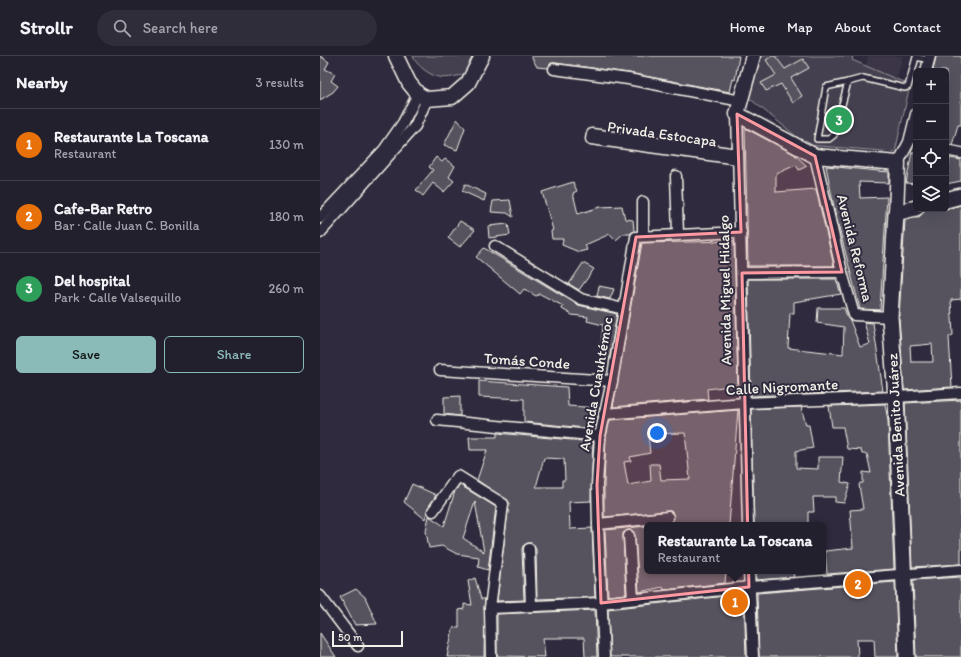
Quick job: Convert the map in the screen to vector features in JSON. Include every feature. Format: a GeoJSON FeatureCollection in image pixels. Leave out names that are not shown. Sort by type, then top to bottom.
{"type":"FeatureCollection","features":[{"type":"Feature","properties":{"kind":"main road"},"geometry":{"type":"LineString","coordinates":[[396,56],[409,83],[422,96],[452,97],[468,82],[482,56]]}},
{"type":"Feature","properties":{"kind":"main road","name":"Avenida Miguel Hidalgo"},"geometry":{"type":"LineString","coordinates":[[739,107],[753,56]]}},
{"type":"Feature","properties":{"kind":"main road"},"geometry":{"type":"LineString","coordinates":[[739,107],[812,147],[898,163],[896,213],[913,209]]}},
{"type":"Feature","properties":{"kind":"main road"},"geometry":{"type":"LineString","coordinates":[[949,199],[961,196]]}},
{"type":"Feature","properties":{"kind":"main road","name":"Avenida Benito Juárez"},"geometry":{"type":"LineString","coordinates":[[896,213],[890,318],[896,397],[907,657]]}},
{"type":"Feature","properties":{"kind":"street"},"geometry":{"type":"LineString","coordinates":[[927,68],[929,58]]}},
{"type":"Feature","properties":{"kind":"street"},"geometry":{"type":"LineString","coordinates":[[554,69],[628,79],[739,107]]}},
{"type":"Feature","properties":{"kind":"street"},"geometry":{"type":"LineString","coordinates":[[320,218],[384,150],[422,96]]}},
{"type":"Feature","properties":{"kind":"street"},"geometry":{"type":"LineString","coordinates":[[320,233],[415,126],[422,96]]}},
{"type":"Feature","properties":{"kind":"street","name":"Avenida Miguel Hidalgo"},"geometry":{"type":"LineString","coordinates":[[739,107],[738,156],[748,522]]}},
{"type":"Feature","properties":{"kind":"street","name":"Privada Estocapa"},"geometry":{"type":"LineString","coordinates":[[592,134],[738,156],[591,139],[592,134]]}},
{"type":"Feature","properties":{"kind":"street"},"geometry":{"type":"LineString","coordinates":[[898,163],[913,143]]}},
{"type":"Feature","properties":{"kind":"street","name":"Avenida Reforma"},"geometry":{"type":"LineString","coordinates":[[812,147],[842,272],[854,315],[890,318]]}},
{"type":"Feature","properties":{"kind":"street"},"geometry":{"type":"LineString","coordinates":[[949,151],[961,153]]}},
{"type":"Feature","properties":{"kind":"street"},"geometry":{"type":"LineString","coordinates":[[676,176],[678,234]]}},
{"type":"Feature","properties":{"kind":"street","name":"Avenida Cuauhtémoc"},"geometry":{"type":"LineString","coordinates":[[604,657],[597,485],[600,436],[612,382],[624,308],[639,236],[642,202]]}},
{"type":"Feature","properties":{"kind":"street"},"geometry":{"type":"LineString","coordinates":[[639,236],[741,232]]}},
{"type":"Feature","properties":{"kind":"street"},"geometry":{"type":"LineString","coordinates":[[495,246],[581,299],[624,308]]}},
{"type":"Feature","properties":{"kind":"street"},"geometry":{"type":"LineString","coordinates":[[742,273],[842,272]]}},
{"type":"Feature","properties":{"kind":"street","name":"Tomás Conde"},"geometry":{"type":"LineString","coordinates":[[440,370],[612,382]]}},
{"type":"Feature","properties":{"kind":"street","name":"Calle Nigromante"},"geometry":{"type":"LineString","coordinates":[[604,414],[745,403],[961,393]]}},
{"type":"Feature","properties":{"kind":"street"},"geometry":{"type":"LineString","coordinates":[[436,420],[600,436]]}},
{"type":"Feature","properties":{"kind":"street"},"geometry":{"type":"LineString","coordinates":[[433,511],[458,476],[503,504],[490,608],[491,657]]}},
{"type":"Feature","properties":{"kind":"street"},"geometry":{"type":"LineString","coordinates":[[598,524],[668,517]]}},
{"type":"Feature","properties":{"kind":"street"},"geometry":{"type":"LineString","coordinates":[[629,536],[633,600]]}},
{"type":"Feature","properties":{"kind":"street"},"geometry":{"type":"LineString","coordinates":[[529,549],[531,605]]}},
{"type":"Feature","properties":{"kind":"street"},"geometry":{"type":"LineString","coordinates":[[490,608],[601,603],[749,587],[961,570]]}},
{"type":"Feature","properties":{"kind":"street"},"geometry":{"type":"LineString","coordinates":[[749,574],[753,657]]}},
{"type":"Feature","properties":{"kind":"street"},"geometry":{"type":"LineString","coordinates":[[320,596],[358,646]]}},
{"type":"Feature","properties":{"kind":"lane"},"geometry":{"type":"LineString","coordinates":[[812,147],[826,87],[863,78],[907,88],[916,56],[929,58]]}},
{"type":"Feature","properties":{"kind":"lane"},"geometry":{"type":"LineString","coordinates":[[812,147],[834,135],[848,82]]}},
{"type":"Feature","properties":{"kind":"highlighted area"},"geometry":{"type":"Polygon","coordinates":[[[737,114],[815,156],[842,272],[742,273],[749,587],[601,603],[597,485],[600,436],[636,237],[741,232],[737,114]]]}},
{"type":"Feature","properties":{"kind":"shaded area"},"geometry":{"type":"Polygon","coordinates":[[[413,56],[478,56],[469,73],[444,78],[434,75],[422,68],[413,56]]]}},
{"type":"Feature","properties":{"kind":"shaded area"},"geometry":{"type":"Polygon","coordinates":[[[755,56],[853,56],[852,60],[910,85],[895,152],[807,145],[744,94],[755,56]]]}},
{"type":"Feature","properties":{"kind":"shaded area"},"geometry":{"type":"Polygon","coordinates":[[[868,56],[903,56],[896,80],[866,66],[868,56]]]}},
{"type":"Feature","properties":{"kind":"building"},"geometry":{"type":"Polygon","coordinates":[[[320,56],[329,62],[325,69],[335,74],[331,81],[338,86],[333,92],[320,100],[320,56]]]}},
{"type":"Feature","properties":{"kind":"building"},"geometry":{"type":"Polygon","coordinates":[[[531,56],[739,56],[735,80],[733,79],[730,92],[629,73],[555,63],[551,63],[548,68],[537,67],[531,56]]]}},
{"type":"Feature","properties":{"kind":"building"},"geometry":{"type":"Polygon","coordinates":[[[772,56],[775,56],[785,69],[803,59],[809,68],[791,78],[802,96],[793,103],[781,84],[766,91],[761,83],[776,75],[766,60],[772,56]]]}},
{"type":"Feature","properties":{"kind":"building"},"geometry":{"type":"Polygon","coordinates":[[[936,56],[961,56],[961,125],[958,125],[952,145],[949,144],[949,68],[934,68],[936,56]]]}},
{"type":"Feature","properties":{"kind":"building"},"geometry":{"type":"Polygon","coordinates":[[[457,119],[465,128],[457,150],[444,145],[457,119]]]}},
{"type":"Feature","properties":{"kind":"building"},"geometry":{"type":"Polygon","coordinates":[[[745,128],[794,154],[807,166],[799,170],[796,165],[776,174],[776,192],[816,189],[834,266],[748,266],[745,128]]]}},
{"type":"Feature","properties":{"kind":"building"},"geometry":{"type":"Polygon","coordinates":[[[912,152],[913,152],[913,184],[906,183],[912,152]]]}},
{"type":"Feature","properties":{"kind":"building"},"geometry":{"type":"Polygon","coordinates":[[[436,157],[442,162],[445,159],[455,166],[449,177],[454,181],[444,192],[433,183],[423,196],[416,190],[433,170],[429,167],[436,157]]]}},
{"type":"Feature","properties":{"kind":"building"},"geometry":{"type":"Polygon","coordinates":[[[950,158],[961,160],[961,181],[949,183],[950,158]]]}},
{"type":"Feature","properties":{"kind":"building"},"geometry":{"type":"Polygon","coordinates":[[[826,166],[889,172],[889,183],[859,182],[860,198],[887,197],[880,310],[860,309],[835,212],[826,166]]]}},
{"type":"Feature","properties":{"kind":"building"},"geometry":{"type":"Polygon","coordinates":[[[573,182],[577,191],[573,193],[578,214],[600,207],[622,206],[625,219],[633,220],[634,231],[630,234],[623,234],[616,240],[610,234],[585,245],[587,250],[579,252],[562,245],[563,239],[552,239],[551,231],[553,230],[542,192],[573,182]]]}},
{"type":"Feature","properties":{"kind":"building"},"geometry":{"type":"Polygon","coordinates":[[[465,184],[486,194],[484,201],[462,191],[465,184]]]}},
{"type":"Feature","properties":{"kind":"building"},"geometry":{"type":"Polygon","coordinates":[[[510,200],[513,217],[507,213],[491,212],[493,201],[510,200]]]}},
{"type":"Feature","properties":{"kind":"building"},"geometry":{"type":"Polygon","coordinates":[[[961,205],[961,299],[951,300],[953,335],[949,337],[952,387],[904,390],[899,317],[905,220],[919,217],[923,212],[949,212],[949,208],[961,205]],[[932,344],[910,346],[911,362],[933,362],[932,344]]]}},
{"type":"Feature","properties":{"kind":"building"},"geometry":{"type":"Polygon","coordinates":[[[460,221],[475,230],[460,247],[448,238],[460,221]]]}},
{"type":"Feature","properties":{"kind":"building"},"geometry":{"type":"Polygon","coordinates":[[[508,224],[510,235],[489,238],[488,226],[508,224]]]}},
{"type":"Feature","properties":{"kind":"building"},"geometry":{"type":"Polygon","coordinates":[[[734,241],[738,385],[707,389],[708,399],[613,407],[642,243],[734,241]]]}},
{"type":"Feature","properties":{"kind":"building"},"geometry":{"type":"Polygon","coordinates":[[[484,248],[578,305],[617,314],[609,360],[601,360],[603,325],[587,321],[588,317],[572,315],[562,309],[563,306],[540,294],[536,296],[524,289],[520,294],[476,257],[484,248]]]}},
{"type":"Feature","properties":{"kind":"building"},"geometry":{"type":"Polygon","coordinates":[[[583,263],[594,269],[579,290],[569,284],[583,263]]]}},
{"type":"Feature","properties":{"kind":"building"},"geometry":{"type":"Polygon","coordinates":[[[748,279],[836,279],[841,294],[794,302],[794,313],[790,313],[788,348],[843,354],[844,327],[817,323],[818,308],[844,308],[860,347],[870,344],[864,322],[873,323],[883,391],[751,396],[748,279]]]}},
{"type":"Feature","properties":{"kind":"building"},"geometry":{"type":"Polygon","coordinates":[[[599,286],[614,289],[610,299],[597,296],[599,286]]]}},
{"type":"Feature","properties":{"kind":"building"},"geometry":{"type":"Polygon","coordinates":[[[479,381],[567,387],[568,406],[600,408],[595,429],[524,422],[524,399],[479,397],[479,381]]]}},
{"type":"Feature","properties":{"kind":"building"},"geometry":{"type":"Polygon","coordinates":[[[460,396],[460,416],[444,414],[444,397],[460,396]]]}},
{"type":"Feature","properties":{"kind":"building"},"geometry":{"type":"Polygon","coordinates":[[[961,400],[961,564],[912,567],[905,403],[961,400]]]}},
{"type":"Feature","properties":{"kind":"building"},"geometry":{"type":"Polygon","coordinates":[[[885,404],[888,421],[894,569],[827,574],[826,551],[853,548],[850,510],[863,509],[859,485],[860,483],[863,483],[863,472],[871,473],[867,454],[862,454],[861,450],[847,449],[843,427],[832,427],[829,406],[885,404]]]}},
{"type":"Feature","properties":{"kind":"building"},"geometry":{"type":"Polygon","coordinates":[[[801,407],[806,425],[809,425],[813,448],[796,451],[796,468],[818,469],[818,457],[843,457],[841,482],[850,484],[844,503],[835,502],[835,497],[813,497],[814,512],[808,512],[808,522],[754,522],[751,409],[801,407]]]}},
{"type":"Feature","properties":{"kind":"building"},"geometry":{"type":"Polygon","coordinates":[[[738,410],[729,522],[672,522],[674,516],[671,511],[604,517],[606,437],[610,420],[738,410]],[[685,433],[648,434],[650,453],[630,457],[631,461],[624,462],[628,485],[651,481],[650,464],[659,464],[661,480],[690,479],[685,433]]]}},
{"type":"Feature","properties":{"kind":"building"},"geometry":{"type":"Polygon","coordinates":[[[497,433],[593,442],[591,501],[569,502],[570,529],[592,528],[595,597],[537,599],[536,549],[532,543],[528,543],[523,546],[522,549],[524,600],[497,601],[509,502],[477,480],[487,450],[470,450],[469,437],[497,437],[497,433]],[[544,458],[536,487],[562,487],[562,480],[565,480],[564,459],[544,458]]]}},
{"type":"Feature","properties":{"kind":"building"},"geometry":{"type":"Polygon","coordinates":[[[412,484],[436,495],[428,508],[425,519],[404,502],[412,484]]]}},
{"type":"Feature","properties":{"kind":"building"},"geometry":{"type":"Polygon","coordinates":[[[460,485],[496,507],[488,570],[478,567],[479,557],[457,554],[442,546],[429,548],[426,531],[429,516],[444,526],[455,491],[460,485]],[[475,502],[463,538],[484,552],[475,502]]]}},
{"type":"Feature","properties":{"kind":"building"},"geometry":{"type":"Polygon","coordinates":[[[644,526],[644,574],[726,574],[725,583],[664,590],[663,587],[639,592],[635,536],[632,530],[628,530],[623,533],[626,594],[608,596],[605,530],[644,526]]]}},
{"type":"Feature","properties":{"kind":"building"},"geometry":{"type":"Polygon","coordinates":[[[756,574],[794,574],[794,577],[756,580],[756,574]]]}},
{"type":"Feature","properties":{"kind":"building"},"geometry":{"type":"Polygon","coordinates":[[[961,577],[961,657],[916,657],[913,580],[961,577]]]}},
{"type":"Feature","properties":{"kind":"building"},"geometry":{"type":"Polygon","coordinates":[[[475,578],[481,599],[485,599],[484,657],[447,657],[453,628],[459,627],[459,610],[464,609],[464,604],[472,605],[468,581],[475,578]]]}},
{"type":"Feature","properties":{"kind":"building"},"geometry":{"type":"Polygon","coordinates":[[[895,582],[898,657],[875,657],[874,639],[857,639],[858,657],[759,657],[757,593],[895,582]]]}},
{"type":"Feature","properties":{"kind":"building"},"geometry":{"type":"Polygon","coordinates":[[[356,589],[365,597],[377,624],[355,625],[340,597],[356,589]]]}},
{"type":"Feature","properties":{"kind":"building"},"geometry":{"type":"Polygon","coordinates":[[[744,594],[746,657],[610,657],[608,609],[744,594]]]}},
{"type":"Feature","properties":{"kind":"building"},"geometry":{"type":"Polygon","coordinates":[[[595,610],[597,657],[585,657],[584,638],[543,638],[545,657],[497,656],[497,614],[595,610]]]}},
{"type":"Feature","properties":{"kind":"building"},"geometry":{"type":"Polygon","coordinates":[[[320,633],[336,657],[320,657],[320,633]]]}},
{"type":"Feature","properties":{"kind":"place","name":"Del hospital"},"geometry":{"type":"Point","coordinates":[839,120]}},
{"type":"Feature","properties":{"kind":"place","name":"Cafe-Bar Retro"},"geometry":{"type":"Point","coordinates":[858,584]}},
{"type":"Feature","properties":{"kind":"place","name":"Restaurante La Toscana"},"geometry":{"type":"Point","coordinates":[735,602]}}]}
